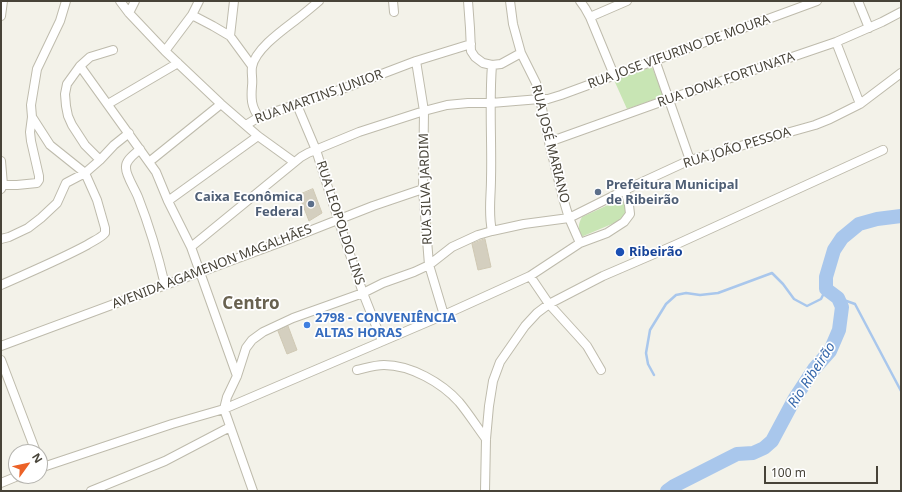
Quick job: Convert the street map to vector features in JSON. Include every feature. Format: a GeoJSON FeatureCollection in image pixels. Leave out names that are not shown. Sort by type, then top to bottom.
{"type":"FeatureCollection","features":[{"type":"Feature","properties":{"kind":"street"},"geometry":{"type":"LineString","coordinates":[[1,16],[3,1]]}},
{"type":"Feature","properties":{"kind":"street"},"geometry":{"type":"LineString","coordinates":[[1,162],[2,187],[37,183],[39,180],[30,132],[32,117],[31,105],[38,69],[60,21],[66,1]]}},
{"type":"Feature","properties":{"kind":"street","name":"RUA MARTINS JUNIOR"},"geometry":{"type":"LineString","coordinates":[[120,1],[129,13],[178,63],[246,126],[259,117],[345,88],[416,61],[471,44]]}},
{"type":"Feature","properties":{"kind":"street"},"geometry":{"type":"LineString","coordinates":[[129,13],[135,1]]}},
{"type":"Feature","properties":{"kind":"street"},"geometry":{"type":"LineString","coordinates":[[166,51],[192,16],[199,1]]}},
{"type":"Feature","properties":{"kind":"street"},"geometry":{"type":"LineString","coordinates":[[230,36],[234,1]]}},
{"type":"Feature","properties":{"kind":"street"},"geometry":{"type":"LineString","coordinates":[[259,117],[254,111],[252,103],[252,66],[259,52],[273,38],[319,1]]}},
{"type":"Feature","properties":{"kind":"street"},"geometry":{"type":"LineString","coordinates":[[392,1],[394,12]]}},
{"type":"Feature","properties":{"kind":"street"},"geometry":{"type":"LineString","coordinates":[[468,1],[471,51],[475,57],[483,63],[492,65],[501,64],[521,53]]}},
{"type":"Feature","properties":{"kind":"street","name":"RUA JOSÉ MARIANO"},"geometry":{"type":"LineString","coordinates":[[510,1],[513,24],[521,53],[536,83],[548,142],[563,198],[569,218],[580,243]]}},
{"type":"Feature","properties":{"kind":"street"},"geometry":{"type":"LineString","coordinates":[[580,1],[590,17],[614,75]]}},
{"type":"Feature","properties":{"kind":"street"},"geometry":{"type":"LineString","coordinates":[[590,17],[627,1]]}},
{"type":"Feature","properties":{"kind":"street","name":"RUA JOSE VIFURINO DE MOURA"},"geometry":{"type":"LineString","coordinates":[[191,247],[294,162],[308,153],[359,132],[447,105],[548,99],[817,1]]}},
{"type":"Feature","properties":{"kind":"street"},"geometry":{"type":"LineString","coordinates":[[858,1],[869,28]]}},
{"type":"Feature","properties":{"kind":"street","name":"RUA DONA FORTUNATA"},"geometry":{"type":"LineString","coordinates":[[548,142],[836,42],[901,12]]}},
{"type":"Feature","properties":{"kind":"street"},"geometry":{"type":"LineString","coordinates":[[192,16],[230,36],[252,66]]}},
{"type":"Feature","properties":{"kind":"street"},"geometry":{"type":"LineString","coordinates":[[836,42],[860,104]]}},
{"type":"Feature","properties":{"kind":"street"},"geometry":{"type":"LineString","coordinates":[[100,160],[85,144],[72,125],[68,116],[65,94],[67,84],[80,66],[90,57],[113,50]]}},
{"type":"Feature","properties":{"kind":"street"},"geometry":{"type":"LineString","coordinates":[[655,60],[690,160]]}},
{"type":"Feature","properties":{"kind":"street","name":"RUA SILVA JARDIM"},"geometry":{"type":"LineString","coordinates":[[416,61],[424,111],[423,189],[428,265],[444,315]]}},
{"type":"Feature","properties":{"kind":"street"},"geometry":{"type":"LineString","coordinates":[[108,104],[178,63]]}},
{"type":"Feature","properties":{"kind":"street"},"geometry":{"type":"LineString","coordinates":[[492,65],[491,179],[489,217],[492,231]]}},
{"type":"Feature","properties":{"kind":"street"},"geometry":{"type":"LineString","coordinates":[[80,66],[156,172],[168,201],[191,247],[237,376]]}},
{"type":"Feature","properties":{"kind":"street","name":"RUA JOÃO PESSOA"},"geometry":{"type":"LineString","coordinates":[[224,409],[227,397],[237,376],[246,348],[252,340],[262,332],[293,318],[363,293],[383,283],[414,272],[428,265],[452,247],[466,240],[492,231],[524,224],[569,218],[690,160],[815,125],[830,119],[860,104],[901,73]]}},
{"type":"Feature","properties":{"kind":"street"},"geometry":{"type":"LineString","coordinates":[[149,162],[221,104]]}},
{"type":"Feature","properties":{"kind":"street","name":"RUA LEOPOLDO LINS"},"geometry":{"type":"LineString","coordinates":[[297,105],[316,150],[363,293],[382,341]]}},
{"type":"Feature","properties":{"kind":"street"},"geometry":{"type":"LineString","coordinates":[[1,285],[81,248],[100,237],[105,232],[97,200],[85,173],[50,145],[32,117]]}},
{"type":"Feature","properties":{"kind":"street"},"geometry":{"type":"LineString","coordinates":[[246,126],[294,162]]}},
{"type":"Feature","properties":{"kind":"street"},"geometry":{"type":"LineString","coordinates":[[1,239],[28,228],[41,218],[58,203],[66,183],[85,173],[114,145],[129,133]]}},
{"type":"Feature","properties":{"kind":"street"},"geometry":{"type":"LineString","coordinates":[[168,201],[258,136]]}},
{"type":"Feature","properties":{"kind":"street"},"geometry":{"type":"LineString","coordinates":[[140,149],[127,162],[126,168],[149,229],[165,285]]}},
{"type":"Feature","properties":{"kind":"street"},"geometry":{"type":"LineString","coordinates":[[485,491],[486,439],[493,381],[500,362],[525,326],[537,313],[549,304],[603,276],[675,245],[883,150]]}},
{"type":"Feature","properties":{"kind":"street","name":"AVENIDA AGAMENON MAGALHÃES"},"geometry":{"type":"LineString","coordinates":[[1,346],[284,241],[338,219],[423,189]]}},
{"type":"Feature","properties":{"kind":"street"},"geometry":{"type":"LineString","coordinates":[[48,463],[224,409],[444,315],[530,276],[580,243],[607,233],[624,222],[630,214],[625,190]]}},
{"type":"Feature","properties":{"kind":"street"},"geometry":{"type":"LineString","coordinates":[[530,276],[549,304],[587,346],[601,370]]}},
{"type":"Feature","properties":{"kind":"street"},"geometry":{"type":"LineString","coordinates":[[1,360],[33,444]]}},
{"type":"Feature","properties":{"kind":"street"},"geometry":{"type":"LineString","coordinates":[[357,370],[384,365],[418,372],[449,393],[470,416],[486,439]]}},
{"type":"Feature","properties":{"kind":"street"},"geometry":{"type":"LineString","coordinates":[[224,409],[253,491]]}},
{"type":"Feature","properties":{"kind":"street"},"geometry":{"type":"LineString","coordinates":[[91,491],[165,461],[230,427]]}},
{"type":"Feature","properties":{"kind":"green space"},"geometry":{"type":"Polygon","coordinates":[[[652,67],[664,96],[627,109],[614,80],[652,67]]]}},
{"type":"Feature","properties":{"kind":"green space"},"geometry":{"type":"Polygon","coordinates":[[[621,199],[624,203],[626,213],[624,218],[581,237],[579,227],[582,217],[621,199]]]}},
{"type":"Feature","properties":{"kind":"building","name":"Caixa Econômica Federal"},"geometry":{"type":"Polygon","coordinates":[[[313,189],[322,213],[309,221],[299,195],[313,189]]]}},
{"type":"Feature","properties":{"kind":"building"},"geometry":{"type":"Polygon","coordinates":[[[485,239],[491,267],[478,270],[472,244],[485,239]]]}},
{"type":"Feature","properties":{"kind":"building"},"geometry":{"type":"Polygon","coordinates":[[[288,326],[297,350],[287,354],[278,331],[288,326]]]}},
{"type":"Feature","properties":{"kind":"waterway","name":"Rio Ribeirão"},"geometry":{"type":"LineString","coordinates":[[667,491],[737,454],[753,453],[764,448],[772,441],[795,398],[814,369],[830,351],[839,330],[842,307],[838,298],[826,289],[826,277],[834,250],[842,238],[859,224],[877,219],[901,216]]}},
{"type":"Feature","properties":{"kind":"waterway"},"geometry":{"type":"LineString","coordinates":[[654,375],[648,364],[646,353],[650,330],[666,304],[676,295],[686,293],[700,295],[718,293],[772,273],[783,284],[794,299],[807,306],[821,299],[826,289]]}},
{"type":"Feature","properties":{"kind":"waterway"},"geometry":{"type":"LineString","coordinates":[[838,298],[855,304],[901,391]]}},
{"type":"Feature","properties":{"kind":"place","name":"Prefeitura Municipal de Ribeirão"},"geometry":{"type":"Point","coordinates":[598,192]}},
{"type":"Feature","properties":{"kind":"place","name":"Caixa Econômica Federal"},"geometry":{"type":"Point","coordinates":[311,204]}},
{"type":"Feature","properties":{"kind":"place","name":"Ribeirão"},"geometry":{"type":"Point","coordinates":[620,252]}},
{"type":"Feature","properties":{"kind":"place","name":"2798 - CONVENIÊNCIA ALTAS HORAS"},"geometry":{"type":"Point","coordinates":[307,325]}},
{"type":"Feature","properties":{"kind":"district","name":"Centro"},"geometry":{"type":"Point","coordinates":[251,304]}}]}
